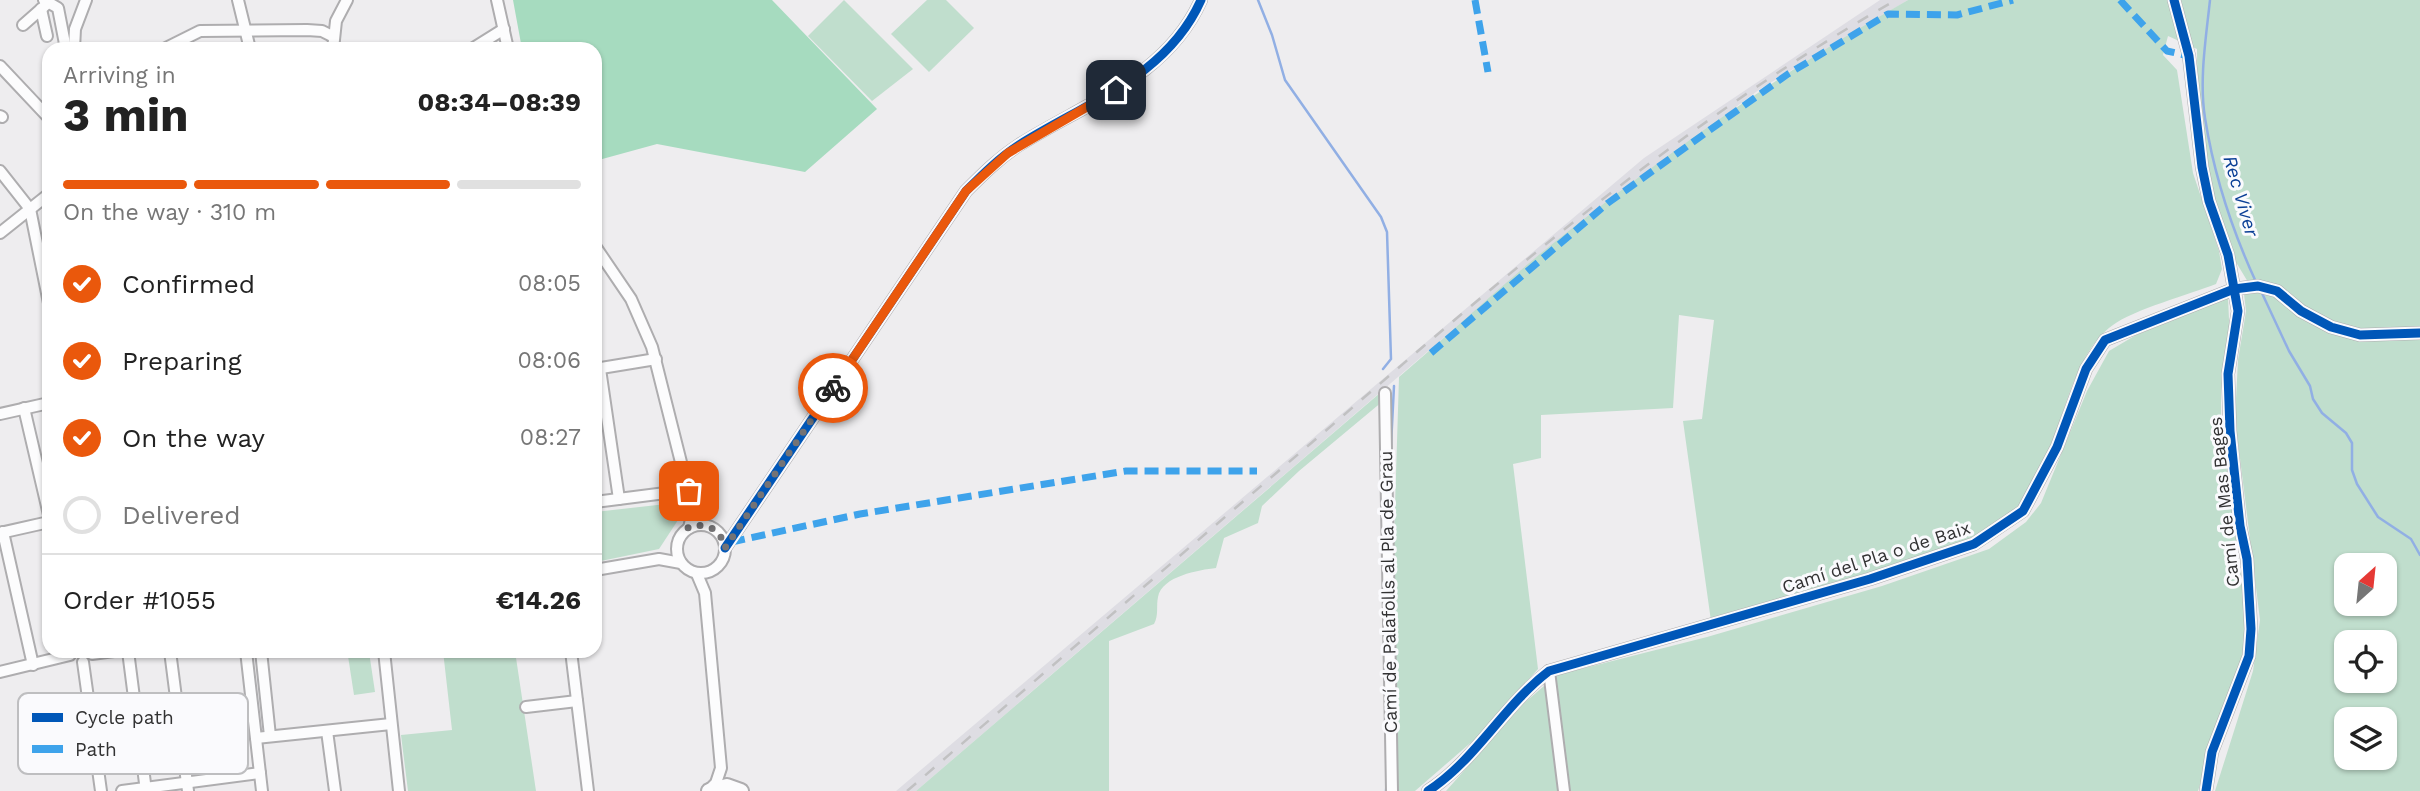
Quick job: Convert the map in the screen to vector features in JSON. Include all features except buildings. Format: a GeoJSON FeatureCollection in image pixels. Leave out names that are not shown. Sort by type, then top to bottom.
{"type":"FeatureCollection","features":[{"type":"Feature","properties":{"kind":"street"},"geometry":{"type":"LineString","coordinates":[[74,42],[75,29],[86,0]]}},
{"type":"Feature","properties":{"kind":"street"},"geometry":{"type":"LineString","coordinates":[[239,0],[248,42]]}},
{"type":"Feature","properties":{"kind":"street"},"geometry":{"type":"LineString","coordinates":[[334,42],[336,21],[347,0]]}},
{"type":"Feature","properties":{"kind":"street"},"geometry":{"type":"LineString","coordinates":[[497,0],[506,42]]}},
{"type":"Feature","properties":{"kind":"street"},"geometry":{"type":"LineString","coordinates":[[705,593],[712,571],[722,562],[725,548],[735,529],[966,191],[1008,153],[1116,90],[1153,64],[1182,33],[1202,0]]}},
{"type":"Feature","properties":{"kind":"street","name":"Camí de Mas Bages"},"geometry":{"type":"LineString","coordinates":[[2174,0],[2189,56],[2202,167],[2239,287],[2228,374],[2230,431],[2247,559],[2252,629],[2249,656],[2212,752],[2206,791]]}},
{"type":"Feature","properties":{"kind":"street"},"geometry":{"type":"LineString","coordinates":[[23,25],[44,4]]}},
{"type":"Feature","properties":{"kind":"street"},"geometry":{"type":"LineString","coordinates":[[44,4],[47,36]]}},
{"type":"Feature","properties":{"kind":"street"},"geometry":{"type":"LineString","coordinates":[[44,4],[58,8],[64,42]]}},
{"type":"Feature","properties":{"kind":"street"},"geometry":{"type":"LineString","coordinates":[[483,42],[503,29]]}},
{"type":"Feature","properties":{"kind":"street"},"geometry":{"type":"LineString","coordinates":[[178,42],[200,31],[322,31],[334,37]]}},
{"type":"Feature","properties":{"kind":"street"},"geometry":{"type":"LineString","coordinates":[[0,66],[42,111]]}},
{"type":"Feature","properties":{"kind":"street"},"geometry":{"type":"LineString","coordinates":[[0,171],[30,209],[42,268]]}},
{"type":"Feature","properties":{"kind":"street"},"geometry":{"type":"LineString","coordinates":[[0,233],[42,200]]}},
{"type":"Feature","properties":{"kind":"street"},"geometry":{"type":"LineString","coordinates":[[602,256],[631,299],[656,359],[693,510],[688,528],[680,536],[676,547],[659,559]]}},
{"type":"Feature","properties":{"kind":"street","name":"Camí del Pla o de Baix"},"geometry":{"type":"LineString","coordinates":[[1428,791],[1460,764],[1530,685],[1549,671],[1870,579],[1974,544],[2023,511],[2057,447],[2086,369],[2105,340],[2239,287],[2277,291],[2301,312],[2331,327],[2360,335],[2420,333]]}},
{"type":"Feature","properties":{"kind":"street"},"geometry":{"type":"LineString","coordinates":[[602,368],[656,359]]}},
{"type":"Feature","properties":{"kind":"street","name":"Camí de Palafolls al Pla de Grau"},"geometry":{"type":"LineString","coordinates":[[1385,393],[1392,791]]}},
{"type":"Feature","properties":{"kind":"street"},"geometry":{"type":"LineString","coordinates":[[602,394],[619,499]]}},
{"type":"Feature","properties":{"kind":"street"},"geometry":{"type":"LineString","coordinates":[[0,413],[42,404]]}},
{"type":"Feature","properties":{"kind":"street"},"geometry":{"type":"LineString","coordinates":[[24,408],[42,485]]}},
{"type":"Feature","properties":{"kind":"street"},"geometry":{"type":"LineString","coordinates":[[602,501],[689,491]]}},
{"type":"Feature","properties":{"kind":"street"},"geometry":{"type":"LineString","coordinates":[[693,510],[725,548]]}},
{"type":"Feature","properties":{"kind":"street"},"geometry":{"type":"LineString","coordinates":[[33,664],[2,532],[42,523]]}},
{"type":"Feature","properties":{"kind":"street"},"geometry":{"type":"LineString","coordinates":[[688,528],[735,529]]}},
{"type":"Feature","properties":{"kind":"street"},"geometry":{"type":"LineString","coordinates":[[676,547],[681,563]]}},
{"type":"Feature","properties":{"kind":"street"},"geometry":{"type":"LineString","coordinates":[[602,569],[659,559],[681,563],[697,574],[705,593],[721,768],[716,783],[709,791]]}},
{"type":"Feature","properties":{"kind":"street"},"geometry":{"type":"LineString","coordinates":[[697,574],[712,571]]}},
{"type":"Feature","properties":{"kind":"street"},"geometry":{"type":"LineString","coordinates":[[0,672],[53,658]]}},
{"type":"Feature","properties":{"kind":"street"},"geometry":{"type":"LineString","coordinates":[[73,658],[83,663]]}},
{"type":"Feature","properties":{"kind":"street"},"geometry":{"type":"LineString","coordinates":[[87,658],[83,663],[87,693]]}},
{"type":"Feature","properties":{"kind":"street"},"geometry":{"type":"LineString","coordinates":[[129,658],[133,693]]}},
{"type":"Feature","properties":{"kind":"street"},"geometry":{"type":"LineString","coordinates":[[171,658],[176,693]]}},
{"type":"Feature","properties":{"kind":"street"},"geometry":{"type":"LineString","coordinates":[[247,658],[262,791]]}},
{"type":"Feature","properties":{"kind":"street"},"geometry":{"type":"LineString","coordinates":[[262,658],[271,736]]}},
{"type":"Feature","properties":{"kind":"street"},"geometry":{"type":"LineString","coordinates":[[385,658],[399,791]]}},
{"type":"Feature","properties":{"kind":"street"},"geometry":{"type":"LineString","coordinates":[[572,658],[588,791]]}},
{"type":"Feature","properties":{"kind":"street"},"geometry":{"type":"LineString","coordinates":[[1549,671],[1564,791]]}},
{"type":"Feature","properties":{"kind":"street"},"geometry":{"type":"LineString","coordinates":[[526,707],[577,701]]}},
{"type":"Feature","properties":{"kind":"street"},"geometry":{"type":"LineString","coordinates":[[256,738],[391,724]]}},
{"type":"Feature","properties":{"kind":"street"},"geometry":{"type":"LineString","coordinates":[[327,731],[335,791]]}},
{"type":"Feature","properties":{"kind":"street"},"geometry":{"type":"LineString","coordinates":[[721,768],[739,790]]}},
{"type":"Feature","properties":{"kind":"street"},"geometry":{"type":"LineString","coordinates":[[122,791],[188,787],[260,773]]}},
{"type":"Feature","properties":{"kind":"street"},"geometry":{"type":"LineString","coordinates":[[709,791],[727,786],[739,790]]}},
{"type":"Feature","properties":{"kind":"shaded area"},"geometry":{"type":"Polygon","coordinates":[[[1880,0],[1908,0],[1760,89],[1554,243],[916,791],[896,791],[1644,158],[1880,0]]]}},
{"type":"Feature","properties":{"kind":"green space"},"geometry":{"type":"Polygon","coordinates":[[[513,0],[772,0],[877,109],[805,172],[657,144],[602,159],[602,42],[521,42],[513,0]]]}},
{"type":"Feature","properties":{"kind":"green space"},"geometry":{"type":"Polygon","coordinates":[[[844,0],[913,69],[872,101],[808,36],[844,0]]]}},
{"type":"Feature","properties":{"kind":"green space"},"geometry":{"type":"Polygon","coordinates":[[[927,0],[946,0],[974,28],[929,72],[891,34],[927,0]]]}},
{"type":"Feature","properties":{"kind":"green space"},"geometry":{"type":"Polygon","coordinates":[[[1908,0],[2420,0],[2420,791],[2215,791],[2253,671],[2260,620],[2235,418],[2238,360],[2246,311],[2244,294],[2253,291],[2231,254],[2207,176],[2198,99],[2197,49],[2168,36],[2163,55],[2177,70],[2193,173],[2219,251],[2222,269],[2216,284],[2122,319],[2097,341],[2073,384],[2046,461],[2035,484],[2007,518],[1988,531],[1943,551],[1711,621],[1683,421],[1702,419],[1714,320],[1679,315],[1673,408],[1541,415],[1541,458],[1513,464],[1538,669],[1475,739],[1415,791],[1394,791],[1392,604],[1399,377],[1536,257],[1598,208],[1727,114],[1816,55],[1908,0]]]}},
{"type":"Feature","properties":{"kind":"green space"},"geometry":{"type":"Polygon","coordinates":[[[2228,298],[2230,341],[2221,389],[2221,426],[2247,621],[2243,661],[2225,703],[2198,791],[1446,791],[1524,703],[1557,675],[1707,637],[1882,586],[1989,549],[2026,522],[2041,503],[2087,391],[2109,351],[2136,335],[2228,298]]]}},
{"type":"Feature","properties":{"kind":"green space"},"geometry":{"type":"Polygon","coordinates":[[[1380,393],[1383,401],[1299,471],[1262,506],[1258,523],[1224,538],[1216,568],[1182,575],[1166,584],[1158,597],[1154,624],[1109,641],[1109,791],[916,791],[1380,393]]]}},
{"type":"Feature","properties":{"kind":"green space"},"geometry":{"type":"Polygon","coordinates":[[[675,503],[680,517],[659,549],[602,561],[602,511],[675,503]]]}},
{"type":"Feature","properties":{"kind":"green space"},"geometry":{"type":"Polygon","coordinates":[[[348,658],[370,658],[375,692],[354,695],[348,658]]]}},
{"type":"Feature","properties":{"kind":"green space"},"geometry":{"type":"Polygon","coordinates":[[[444,658],[516,658],[536,791],[408,791],[401,735],[452,730],[444,658]]]}},
{"type":"Feature","properties":{"kind":"waterway"},"geometry":{"type":"LineString","coordinates":[[1258,0],[1285,80],[1381,217],[1387,232],[1391,359],[1383,369]]}},
{"type":"Feature","properties":{"kind":"waterway","name":"Rec Viver"},"geometry":{"type":"LineString","coordinates":[[2210,0],[2203,74],[2205,118],[2225,202],[2256,282]]}},
{"type":"Feature","properties":{"kind":"waterway","name":"Rec Viver"},"geometry":{"type":"LineString","coordinates":[[2261,291],[2289,351],[2310,386],[2313,399],[2322,413],[2346,433],[2352,443],[2352,470],[2357,484],[2378,517],[2411,539],[2420,555]]}},
{"type":"Feature","properties":{"kind":"waterway"},"geometry":{"type":"LineString","coordinates":[[1391,445],[1394,386]]}},
{"type":"Feature","properties":{"kind":"waterway"},"geometry":{"type":"LineString","coordinates":[[1386,791],[1387,778]]}},
{"type":"Feature","properties":{"kind":"railway"},"geometry":{"type":"LineString","coordinates":[[907,791],[1537,251],[1747,93],[1896,0]]}},
{"type":"Feature","properties":{"kind":"marked path"},"geometry":{"type":"LineString","coordinates":[[1475,0],[1488,72]]}},
{"type":"Feature","properties":{"kind":"marked path"},"geometry":{"type":"LineString","coordinates":[[1431,353],[1608,203],[1788,74],[1888,14],[1957,15],[2013,0]]}},
{"type":"Feature","properties":{"kind":"marked path"},"geometry":{"type":"LineString","coordinates":[[2120,0],[2167,51],[2189,56]]}},
{"type":"Feature","properties":{"kind":"marked path"},"geometry":{"type":"LineString","coordinates":[[737,536],[736,541],[860,514],[1126,471],[1257,471]]}},
{"type":"Feature","properties":{"kind":"cycle path"},"geometry":{"type":"LineString","coordinates":[[725,548],[966,191],[1019,145],[1097,101],[1146,69],[1168,49],[1186,27],[1201,0]]}},
{"type":"Feature","properties":{"kind":"cycle path"},"geometry":{"type":"LineString","coordinates":[[2174,0],[2189,56],[2202,167],[2209,201],[2228,255],[2238,311],[2228,374],[2230,431],[2240,526],[2247,559],[2251,629],[2249,656],[2212,752],[2206,791]]}},
{"type":"Feature","properties":{"kind":"cycle path"},"geometry":{"type":"LineString","coordinates":[[1428,791],[1461,764],[1518,700],[1549,671],[1870,579],[1974,544],[2023,511],[2057,447],[2086,369],[2105,340],[2234,289],[2258,286],[2277,291],[2301,311],[2331,327],[2360,335],[2420,333]]}},
{"type":"Feature","properties":{"kind":"way so far"},"geometry":{"type":"LineString","coordinates":[[689,491],[693,510],[692,522],[688,528],[700,525],[713,528],[722,537],[725,548],[735,529],[833,388]]}},
{"type":"Feature","properties":{"kind":"route"},"geometry":{"type":"LineString","coordinates":[[833,388],[966,191],[1008,153],[1116,90]]}}]}
